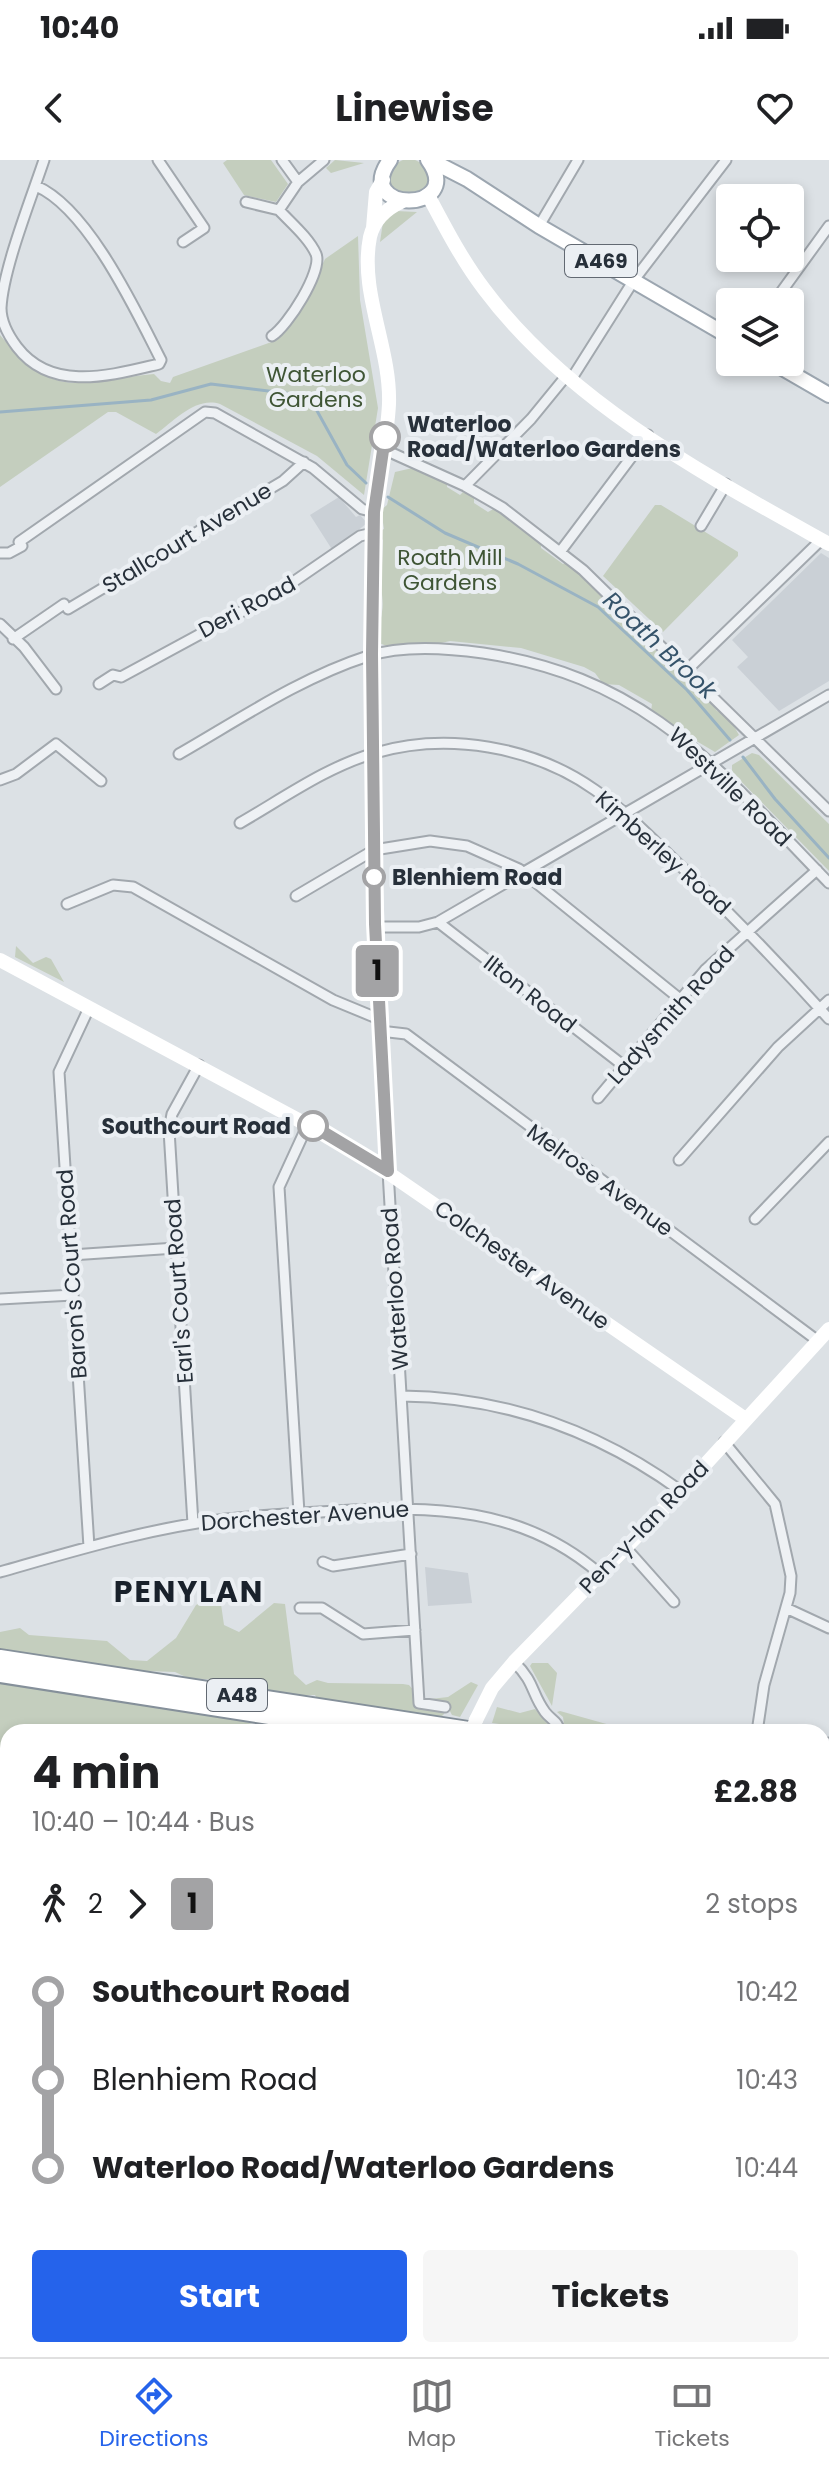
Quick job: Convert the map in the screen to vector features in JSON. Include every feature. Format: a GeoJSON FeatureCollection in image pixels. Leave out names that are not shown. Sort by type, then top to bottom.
{"type":"FeatureCollection","features":[{"type":"Feature","properties":{"kind":"highway","name":"A48"},"geometry":{"type":"LineString","coordinates":[[0,1659],[447,1724]]}},
{"type":"Feature","properties":{"kind":"highway","name":"A48"},"geometry":{"type":"LineString","coordinates":[[0,1673],[328,1724]]}},
{"type":"Feature","properties":{"kind":"street"},"geometry":{"type":"LineString","coordinates":[[36,186],[56,199],[94,242],[121,283],[161,360],[128,371],[73,378],[41,368],[21,353],[2,321],[1,304],[26,213],[44,160]]}},
{"type":"Feature","properties":{"kind":"street"},"geometry":{"type":"LineString","coordinates":[[158,160],[208,226],[183,242]]}},
{"type":"Feature","properties":{"kind":"street"},"geometry":{"type":"LineString","coordinates":[[282,160],[298,182]]}},
{"type":"Feature","properties":{"kind":"street"},"geometry":{"type":"LineString","coordinates":[[279,210],[298,182],[324,160]]}},
{"type":"Feature","properties":{"kind":"street","name":"A469"},"geometry":{"type":"LineString","coordinates":[[429,160],[716,329]]}},
{"type":"Feature","properties":{"kind":"street","name":"A469"},"geometry":{"type":"LineString","coordinates":[[429,160],[434,173],[430,191]]}},
{"type":"Feature","properties":{"kind":"street"},"geometry":{"type":"LineString","coordinates":[[539,226],[578,160]]}},
{"type":"Feature","properties":{"kind":"street"},"geometry":{"type":"LineString","coordinates":[[465,486],[570,377],[634,280],[726,160]]}},
{"type":"Feature","properties":{"kind":"street","name":"Waterloo Road"},"geometry":{"type":"LineString","coordinates":[[387,162],[383,180],[376,192],[370,284],[389,389],[373,533],[375,927],[419,1703],[445,1707]]}},
{"type":"Feature","properties":{"kind":"street"},"geometry":{"type":"LineString","coordinates":[[383,180],[389,194],[401,202]]}},
{"type":"Feature","properties":{"kind":"street"},"geometry":{"type":"LineString","coordinates":[[373,228],[387,209],[401,202],[416,202],[450,182],[472,184]]}},
{"type":"Feature","properties":{"kind":"street"},"geometry":{"type":"LineString","coordinates":[[430,191],[485,291],[530,342],[570,377],[648,435],[825,542],[687,670]]}},
{"type":"Feature","properties":{"kind":"street"},"geometry":{"type":"LineString","coordinates":[[246,202],[279,210],[316,254],[317,264],[308,287],[283,326],[272,336]]}},
{"type":"Feature","properties":{"kind":"street"},"geometry":{"type":"LineString","coordinates":[[784,288],[829,226]]}},
{"type":"Feature","properties":{"kind":"street"},"geometry":{"type":"LineString","coordinates":[[796,376],[829,395]]}},
{"type":"Feature","properties":{"kind":"street"},"geometry":{"type":"LineString","coordinates":[[0,553],[9,553],[205,412],[215,413],[304,462],[362,509],[374,510]]}},
{"type":"Feature","properties":{"kind":"street"},"geometry":{"type":"LineString","coordinates":[[560,552],[648,435]]}},
{"type":"Feature","properties":{"kind":"street"},"geometry":{"type":"LineString","coordinates":[[383,449],[465,486],[503,508],[601,584],[829,811]]}},
{"type":"Feature","properties":{"kind":"street","name":"Stallcourt Avenue"},"geometry":{"type":"LineString","coordinates":[[13,639],[283,481],[304,462]]}},
{"type":"Feature","properties":{"kind":"street"},"geometry":{"type":"LineString","coordinates":[[701,526],[726,484]]}},
{"type":"Feature","properties":{"kind":"street","name":"Deri Road"},"geometry":{"type":"LineString","coordinates":[[99,684],[280,591],[360,536],[373,533]]}},
{"type":"Feature","properties":{"kind":"street"},"geometry":{"type":"LineString","coordinates":[[0,624],[24,647],[56,689]]}},
{"type":"Feature","properties":{"kind":"street","name":"Westville Road"},"geometry":{"type":"LineString","coordinates":[[179,754],[285,693],[372,654],[460,650],[520,659],[559,669],[626,699],[677,734],[711,763],[829,883]]}},
{"type":"Feature","properties":{"kind":"street"},"geometry":{"type":"LineString","coordinates":[[375,927],[419,927],[438,922],[829,695]]}},
{"type":"Feature","properties":{"kind":"street"},"geometry":{"type":"LineString","coordinates":[[0,780],[16,774],[56,744],[101,781]]}},
{"type":"Feature","properties":{"kind":"street","name":"Kimberley Road"},"geometry":{"type":"LineString","coordinates":[[240,823],[373,753],[439,744],[504,750],[570,774],[625,813],[748,931],[829,1019]]}},
{"type":"Feature","properties":{"kind":"street"},"geometry":{"type":"LineString","coordinates":[[296,896],[374,850],[412,842],[447,842],[482,850],[523,872],[680,999]]}},
{"type":"Feature","properties":{"kind":"street","name":"Ladysmith Road"},"geometry":{"type":"LineString","coordinates":[[598,1098],[680,999],[748,931],[817,870]]}},
{"type":"Feature","properties":{"kind":"street","name":"Melrose Avenue"},"geometry":{"type":"LineString","coordinates":[[67,904],[113,885],[127,885],[333,1000],[380,1025],[406,1034],[824,1339]]}},
{"type":"Feature","properties":{"kind":"street","name":"Ilton Road"},"geometry":{"type":"LineString","coordinates":[[438,922],[624,1066]]}},
{"type":"Feature","properties":{"kind":"street","name":"Colchester Avenue"},"geometry":{"type":"LineString","coordinates":[[0,960],[308,1124],[388,1171],[744,1418]]}},
{"type":"Feature","properties":{"kind":"street"},"geometry":{"type":"LineString","coordinates":[[679,1160],[778,1047],[829,1000]]}},
{"type":"Feature","properties":{"kind":"street","name":"Baron's Court Road"},"geometry":{"type":"LineString","coordinates":[[89,1008],[59,1072],[89,1547]]}},
{"type":"Feature","properties":{"kind":"street","name":"Earl's Court Road"},"geometry":{"type":"LineString","coordinates":[[193,1524],[170,1120],[199,1065]]}},
{"type":"Feature","properties":{"kind":"street"},"geometry":{"type":"LineString","coordinates":[[299,1513],[279,1187],[308,1124]]}},
{"type":"Feature","properties":{"kind":"street"},"geometry":{"type":"LineString","coordinates":[[755,1219],[829,1142]]}},
{"type":"Feature","properties":{"kind":"street"},"geometry":{"type":"LineString","coordinates":[[71,1255],[176,1248]]}},
{"type":"Feature","properties":{"kind":"street"},"geometry":{"type":"LineString","coordinates":[[0,1299],[73,1295]]}},
{"type":"Feature","properties":{"kind":"street","name":"Pen-y-lan Road"},"geometry":{"type":"LineString","coordinates":[[476,1724],[492,1688],[514,1662],[681,1491],[744,1418],[824,1339]]}},
{"type":"Feature","properties":{"kind":"street"},"geometry":{"type":"LineString","coordinates":[[402,1396],[477,1402],[558,1423],[598,1440],[681,1491]]}},
{"type":"Feature","properties":{"kind":"street"},"geometry":{"type":"LineString","coordinates":[[724,1442],[777,1508],[791,1576],[786,1608],[764,1685],[758,1724]]}},
{"type":"Feature","properties":{"kind":"street","name":"Dorchester Avenue"},"geometry":{"type":"LineString","coordinates":[[0,1572],[89,1547],[193,1524],[299,1513],[408,1507],[456,1511],[513,1524],[567,1550],[600,1574]]}},
{"type":"Feature","properties":{"kind":"street"},"geometry":{"type":"LineString","coordinates":[[626,1548],[674,1602]]}},
{"type":"Feature","properties":{"kind":"street"},"geometry":{"type":"LineString","coordinates":[[323,1562],[333,1566],[411,1554]]}},
{"type":"Feature","properties":{"kind":"street"},"geometry":{"type":"LineString","coordinates":[[300,1608],[322,1608],[363,1634],[415,1630]]}},
{"type":"Feature","properties":{"kind":"street"},"geometry":{"type":"LineString","coordinates":[[786,1608],[829,1628]]}},
{"type":"Feature","properties":{"kind":"street"},"geometry":{"type":"LineString","coordinates":[[514,1662],[530,1679],[544,1711],[558,1724]]}},
{"type":"Feature","properties":{"kind":"shaded area"},"geometry":{"type":"Polygon","coordinates":[[[339,497],[356,517],[360,515],[367,523],[333,551],[310,515],[339,497]]]}},
{"type":"Feature","properties":{"kind":"shaded area"},"geometry":{"type":"Polygon","coordinates":[[[821,553],[829,558],[829,681],[779,711],[737,667],[748,657],[732,640],[821,553]]]}},
{"type":"Feature","properties":{"kind":"shaded area"},"geometry":{"type":"Polygon","coordinates":[[[425,1567],[468,1573],[472,1603],[428,1606],[425,1567]]]}},
{"type":"Feature","properties":{"kind":"green space"},"geometry":{"type":"Polygon","coordinates":[[[409,159],[422,165],[428,178],[422,191],[409,197],[396,191],[390,178],[396,165],[409,159]]]}},
{"type":"Feature","properties":{"kind":"green space"},"geometry":{"type":"Polygon","coordinates":[[[227,160],[271,160],[288,184],[276,202],[244,195],[223,163],[227,160]]]}},
{"type":"Feature","properties":{"kind":"green space"},"geometry":{"type":"Polygon","coordinates":[[[335,160],[364,163],[331,173],[326,168],[335,160]]]}},
{"type":"Feature","properties":{"kind":"green space"},"geometry":{"type":"Polygon","coordinates":[[[396,211],[417,212],[380,242],[383,222],[396,211]]]}},
{"type":"Feature","properties":{"kind":"green space","name":"Waterloo Gardens"},"geometry":{"type":"Polygon","coordinates":[[[358,236],[360,300],[378,408],[364,495],[317,456],[211,402],[186,411],[156,434],[116,412],[108,412],[0,487],[0,335],[37,371],[54,379],[87,383],[154,374],[161,381],[170,383],[173,377],[277,340],[303,306],[325,259],[358,236]]]}},
{"type":"Feature","properties":{"kind":"green space","name":"Roath Mill Gardens"},"geometry":{"type":"Polygon","coordinates":[[[417,467],[447,482],[447,487],[460,495],[465,490],[474,494],[474,503],[488,512],[497,507],[541,531],[541,548],[563,564],[568,562],[610,605],[616,603],[632,622],[630,625],[656,651],[673,662],[673,668],[698,692],[703,692],[717,711],[727,714],[739,735],[715,752],[654,716],[652,704],[619,685],[603,684],[595,673],[584,667],[521,648],[450,641],[423,647],[399,644],[392,648],[379,643],[377,630],[383,603],[377,574],[382,565],[383,540],[376,533],[384,529],[381,510],[387,505],[395,472],[417,467]]]}},
{"type":"Feature","properties":{"kind":"green space"},"geometry":{"type":"Polygon","coordinates":[[[655,505],[661,505],[738,552],[738,556],[663,632],[603,576],[655,505]]]}},
{"type":"Feature","properties":{"kind":"green space"},"geometry":{"type":"Polygon","coordinates":[[[752,753],[759,755],[829,824],[829,871],[732,772],[732,765],[752,753]]]}},
{"type":"Feature","properties":{"kind":"green space"},"geometry":{"type":"Polygon","coordinates":[[[16,946],[33,963],[46,957],[51,959],[64,982],[15,957],[16,946]]]}},
{"type":"Feature","properties":{"kind":"green space"},"geometry":{"type":"Polygon","coordinates":[[[212,1596],[220,1597],[224,1625],[239,1632],[274,1603],[285,1604],[294,1674],[306,1685],[317,1680],[328,1683],[403,1684],[409,1685],[422,1700],[448,1697],[471,1682],[478,1685],[460,1717],[452,1715],[445,1702],[441,1704],[444,1714],[440,1718],[318,1700],[315,1695],[291,1696],[218,1680],[188,1678],[175,1672],[120,1670],[0,1651],[0,1632],[20,1628],[29,1635],[107,1641],[130,1660],[147,1661],[176,1638],[196,1605],[212,1596]]]}},
{"type":"Feature","properties":{"kind":"green space"},"geometry":{"type":"Polygon","coordinates":[[[532,1663],[548,1663],[557,1673],[552,1706],[530,1666],[532,1663]]]}},
{"type":"Feature","properties":{"kind":"green space"},"geometry":{"type":"Polygon","coordinates":[[[11,1682],[159,1703],[170,1709],[214,1712],[252,1724],[0,1724],[0,1684],[11,1682]]]}},
{"type":"Feature","properties":{"kind":"green space"},"geometry":{"type":"Polygon","coordinates":[[[497,1707],[520,1713],[535,1709],[547,1724],[499,1724],[492,1723],[497,1707]]]}},
{"type":"Feature","properties":{"kind":"green space"},"geometry":{"type":"Polygon","coordinates":[[[557,1712],[606,1724],[564,1724],[563,1717],[557,1712]]]}},
{"type":"Feature","properties":{"kind":"waterway","name":"Roath Brook"},"geometry":{"type":"LineString","coordinates":[[0,412],[151,400],[211,384],[293,394],[316,409],[347,465],[366,483]]}},
{"type":"Feature","properties":{"kind":"waterway","name":"Roath Brook"},"geometry":{"type":"LineString","coordinates":[[388,497],[445,533],[518,564],[598,607],[687,690],[730,740]]}},
{"type":"Feature","properties":{"kind":"waterway","name":"Roath Brook"},"geometry":{"type":"LineString","coordinates":[[743,757],[775,799],[829,858]]}},
{"type":"Feature","properties":{"kind":"bus line","name":"1"},"geometry":{"type":"LineString","coordinates":[[313,1126],[388,1171],[375,924],[372,654],[374,512],[385,437]]}},
{"type":"Feature","properties":{"kind":"place","name":"Waterloo Road/Waterloo Gardens"},"geometry":{"type":"Point","coordinates":[385,437]}},
{"type":"Feature","properties":{"kind":"place","name":"Blenhiem Road"},"geometry":{"type":"Point","coordinates":[374,877]}},
{"type":"Feature","properties":{"kind":"place","name":"Southcourt Road"},"geometry":{"type":"Point","coordinates":[313,1126]}},
{"type":"Feature","properties":{"kind":"district","name":"PENYLAN"},"geometry":{"type":"Point","coordinates":[189,1591]}}]}
